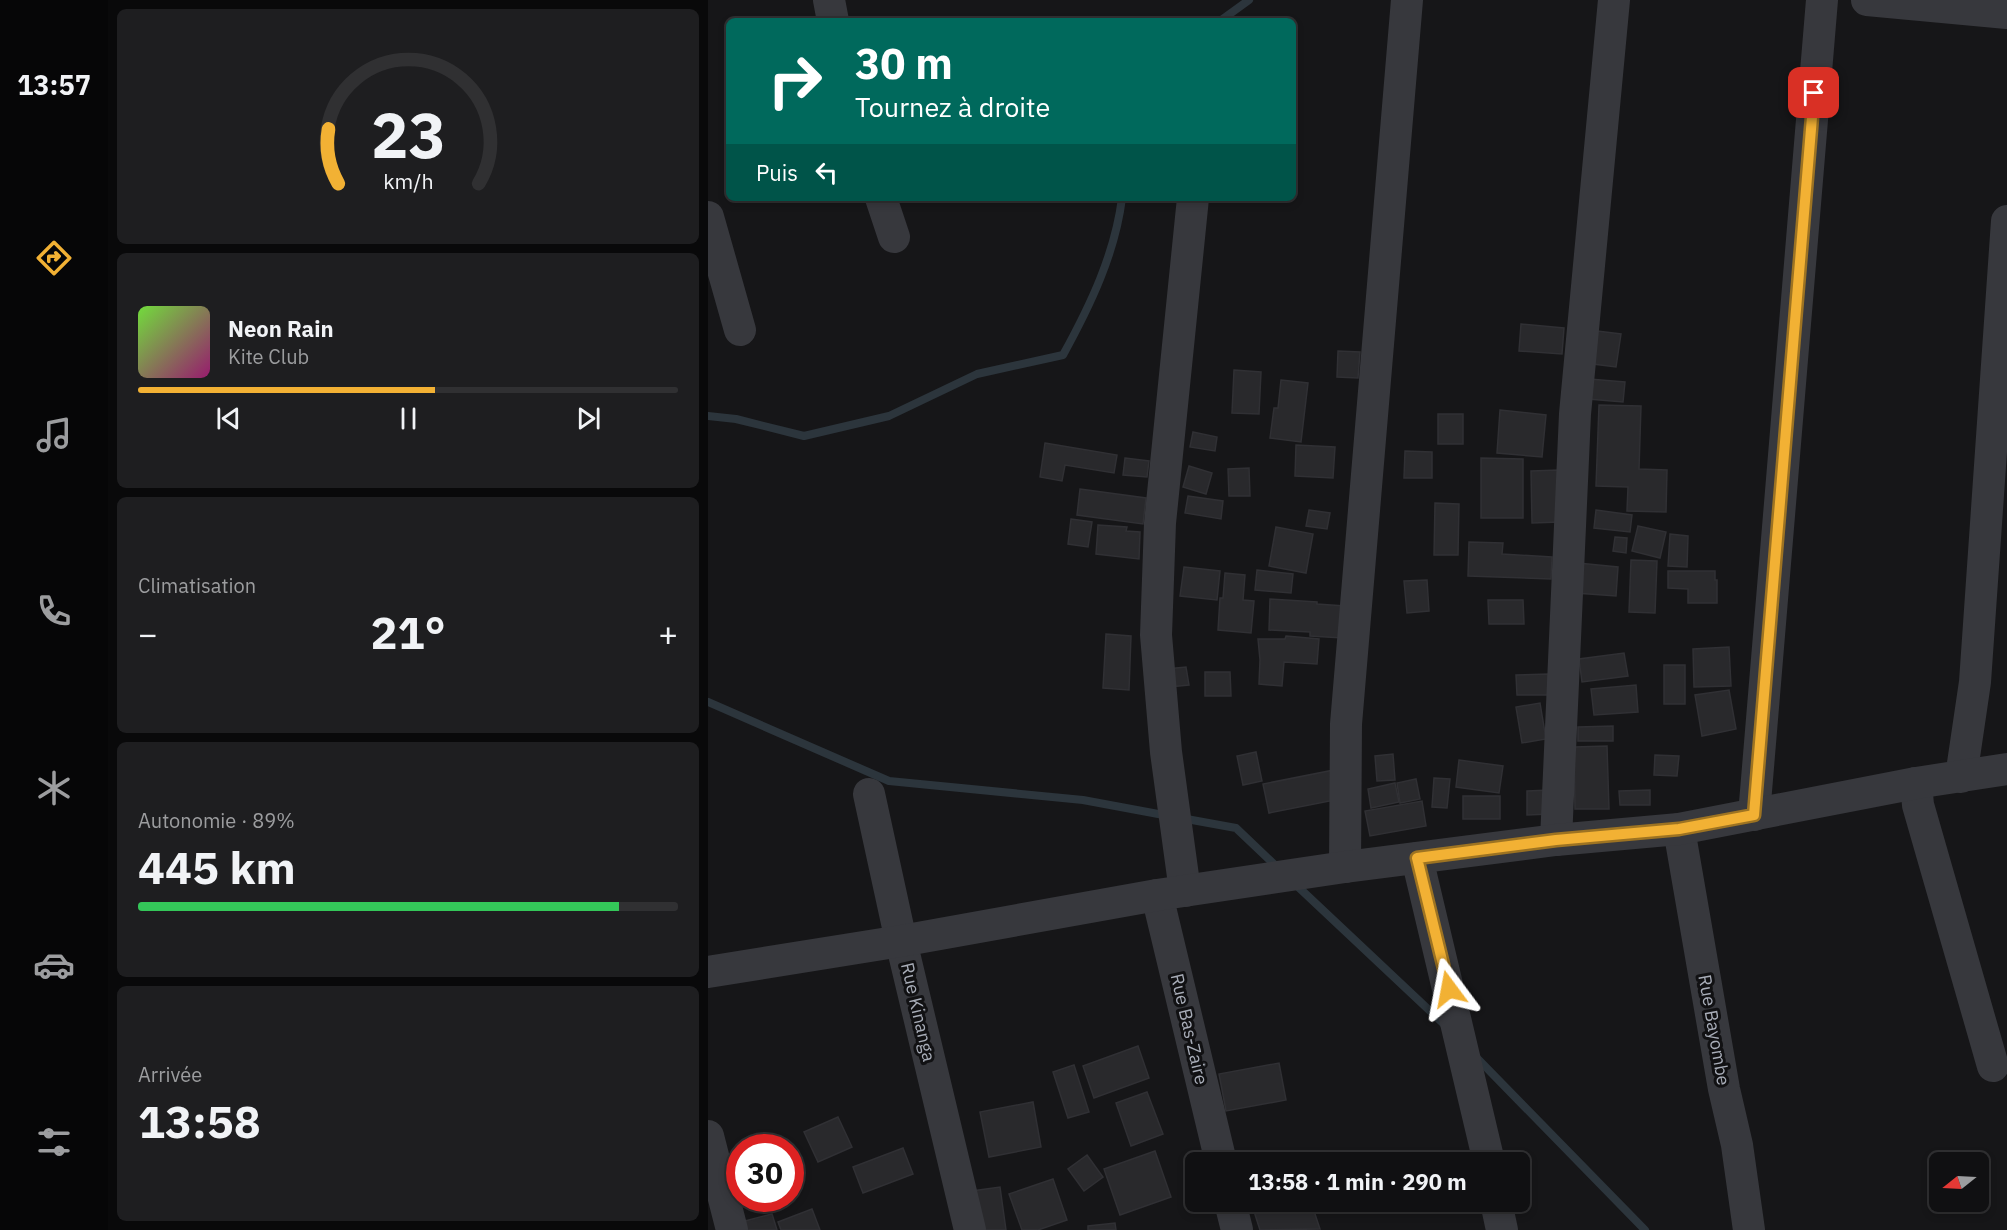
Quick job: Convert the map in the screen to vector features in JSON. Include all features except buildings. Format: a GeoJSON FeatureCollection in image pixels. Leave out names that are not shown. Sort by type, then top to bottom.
{"type":"FeatureCollection","features":[{"type":"Feature","properties":{"kind":"street"},"geometry":{"type":"LineString","coordinates":[[829,0],[832,18]]}},
{"type":"Feature","properties":{"kind":"street"},"geometry":{"type":"LineString","coordinates":[[1345,867],[1347,724],[1407,0]]}},
{"type":"Feature","properties":{"kind":"street"},"geometry":{"type":"LineString","coordinates":[[1556,840],[1575,414],[1614,0]]}},
{"type":"Feature","properties":{"kind":"street"},"geometry":{"type":"LineString","coordinates":[[1754,815],[1822,0]]}},
{"type":"Feature","properties":{"kind":"street"},"geometry":{"type":"LineString","coordinates":[[1867,0],[2007,13]]}},
{"type":"Feature","properties":{"kind":"street"},"geometry":{"type":"LineString","coordinates":[[882,201],[894,237]]}},
{"type":"Feature","properties":{"kind":"street","name":"Rue Bas-Zaire"},"geometry":{"type":"LineString","coordinates":[[1194,201],[1160,523],[1156,635],[1166,752],[1171,893],[1219,1152]]}},
{"type":"Feature","properties":{"kind":"street"},"geometry":{"type":"LineString","coordinates":[[708,217],[740,330]]}},
{"type":"Feature","properties":{"kind":"street"},"geometry":{"type":"LineString","coordinates":[[1961,777],[1975,682],[2007,221]]}},
{"type":"Feature","properties":{"kind":"street"},"geometry":{"type":"LineString","coordinates":[[708,972],[901,941],[1171,893],[1345,867],[1556,840],[1679,829],[1916,783],[2007,769]]}},
{"type":"Feature","properties":{"kind":"street"},"geometry":{"type":"LineString","coordinates":[[1916,783],[1918,805],[1993,1066]]}},
{"type":"Feature","properties":{"kind":"street","name":"Rue Kinanga"},"geometry":{"type":"LineString","coordinates":[[869,794],[901,941],[970,1230]]}},
{"type":"Feature","properties":{"kind":"street","name":"Rue Bayombe"},"geometry":{"type":"LineString","coordinates":[[1679,829],[1724,1089],[1737,1145],[1749,1230]]}},
{"type":"Feature","properties":{"kind":"street"},"geometry":{"type":"LineString","coordinates":[[1417,858],[1488,1152]]}},
{"type":"Feature","properties":{"kind":"street"},"geometry":{"type":"LineString","coordinates":[[708,1136],[732,1230]]}},
{"type":"Feature","properties":{"kind":"street"},"geometry":{"type":"LineString","coordinates":[[1232,1212],[1237,1230]]}},
{"type":"Feature","properties":{"kind":"street"},"geometry":{"type":"LineString","coordinates":[[1498,1212],[1502,1230]]}},
{"type":"Feature","properties":{"kind":"waterway"},"geometry":{"type":"LineString","coordinates":[[1224,18],[1249,0]]}},
{"type":"Feature","properties":{"kind":"waterway"},"geometry":{"type":"LineString","coordinates":[[708,416],[736,419],[804,436],[889,416],[977,374],[1063,355],[1100,279],[1114,239],[1122,201]]}},
{"type":"Feature","properties":{"kind":"waterway"},"geometry":{"type":"LineString","coordinates":[[708,702],[889,781],[1083,800],[1169,816]]}},
{"type":"Feature","properties":{"kind":"waterway"},"geometry":{"type":"LineString","coordinates":[[1181,818],[1236,828],[1278,868]]}},
{"type":"Feature","properties":{"kind":"waterway"},"geometry":{"type":"LineString","coordinates":[[1294,883],[1446,1026]]}},
{"type":"Feature","properties":{"kind":"waterway"},"geometry":{"type":"LineString","coordinates":[[1476,1057],[1645,1230]]}},
{"type":"Feature","properties":{"kind":"route"},"geometry":{"type":"LineString","coordinates":[[1449,989],[1417,858],[1556,840],[1679,829],[1754,815],[1814,93]]}}]}
